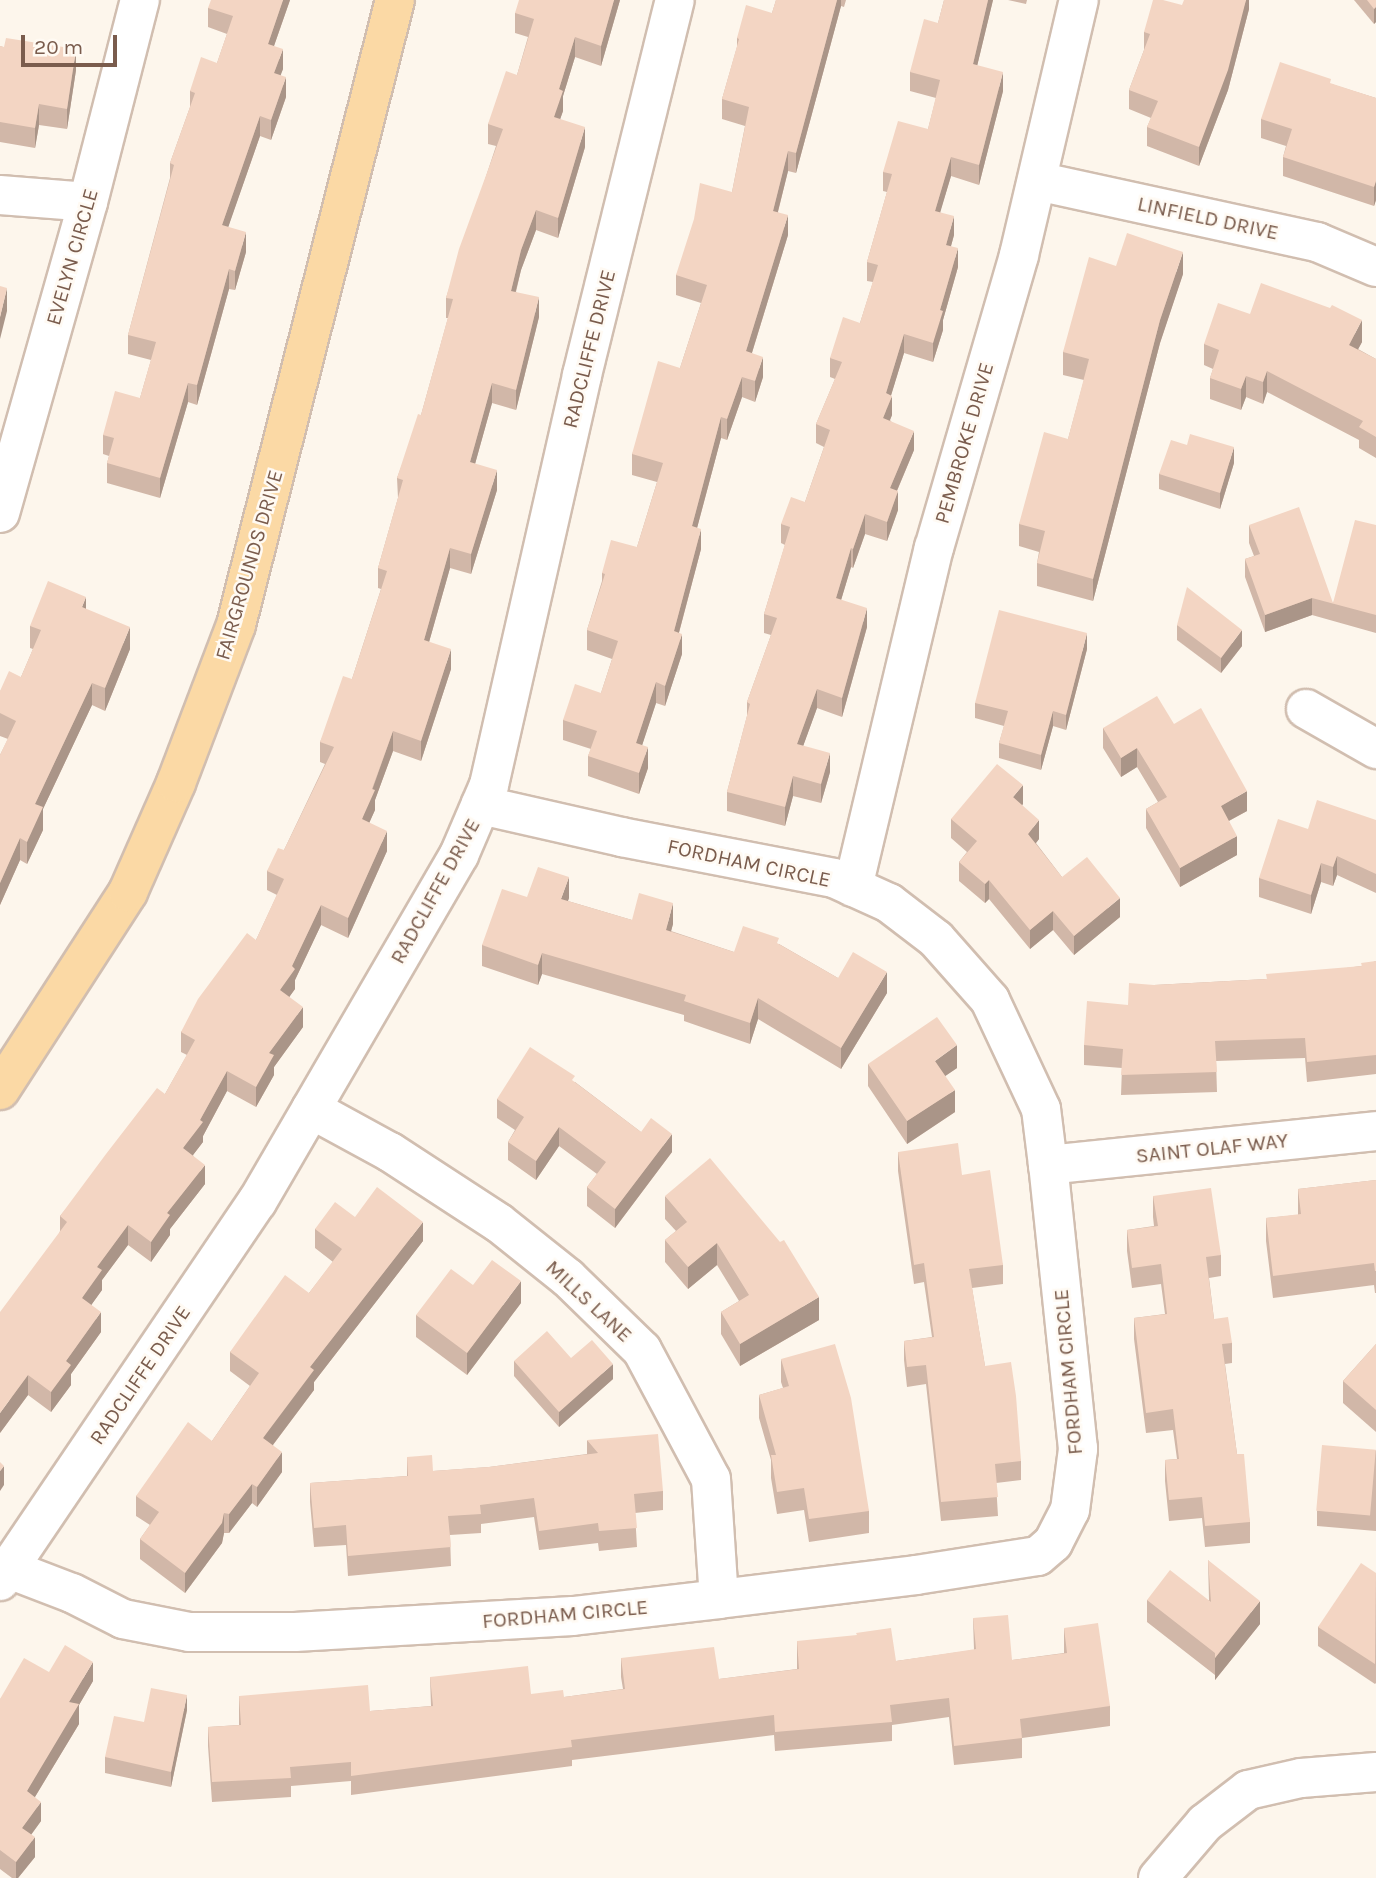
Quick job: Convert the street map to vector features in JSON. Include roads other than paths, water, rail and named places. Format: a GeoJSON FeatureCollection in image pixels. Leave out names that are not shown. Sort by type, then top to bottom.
{"type":"FeatureCollection","features":[{"type":"Feature","properties":{"kind":"main road","name":"FAIRGROUNDS DRIVE"},"geometry":{"type":"LineString","coordinates":[[0,1090],[128,892],[176,783],[236,625],[396,0]]}},
{"type":"Feature","properties":{"kind":"street","name":"EVELYN CIRCLE"},"geometry":{"type":"LineString","coordinates":[[0,513],[88,202],[140,0]]}},
{"type":"Feature","properties":{"kind":"street","name":"RADCLIFFE DRIVE"},"geometry":{"type":"LineString","coordinates":[[5,1575],[257,1202],[459,855],[481,805],[489,785],[582,375],[675,0]]}},
{"type":"Feature","properties":{"kind":"street","name":"PEMBROKE DRIVE"},"geometry":{"type":"LineString","coordinates":[[852,887],[934,548],[1019,255],[1079,0]]}},
{"type":"Feature","properties":{"kind":"street","name":"LINFIELD DRIVE"},"geometry":{"type":"LineString","coordinates":[[1037,181],[1317,242],[1376,267]]}},
{"type":"Feature","properties":{"kind":"street"},"geometry":{"type":"LineString","coordinates":[[0,195],[88,202]]}},
{"type":"Feature","properties":{"kind":"street"},"geometry":{"type":"LineString","coordinates":[[1306,709],[1376,749]]}},
{"type":"Feature","properties":{"kind":"street","name":"FORDHAM CIRCLE"},"geometry":{"type":"LineString","coordinates":[[5,1575],[72,1593],[123,1619],[189,1632],[295,1632],[573,1616],[719,1599],[916,1575],[1038,1556],[1053,1543],[1070,1510],[1078,1449],[1048,1165],[1041,1109],[990,1000],[936,939],[889,903],[834,878],[622,837],[481,805]]}},
{"type":"Feature","properties":{"kind":"street","name":"MILLS LANE"},"geometry":{"type":"LineString","coordinates":[[311,1109],[390,1152],[499,1223],[568,1278],[642,1350],[711,1479],[719,1599]]}},
{"type":"Feature","properties":{"kind":"street","name":"SAINT OLAF WAY"},"geometry":{"type":"LineString","coordinates":[[1048,1165],[1376,1131]]}},
{"type":"Feature","properties":{"kind":"street"},"geometry":{"type":"LineString","coordinates":[[1158,1878],[1205,1823],[1248,1790],[1301,1778],[1376,1772]]}}]}
